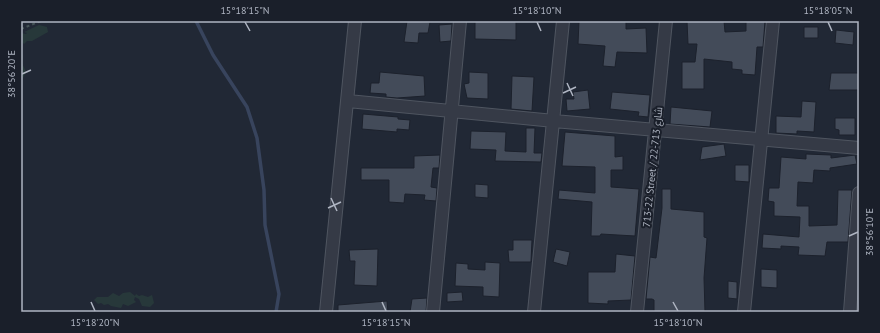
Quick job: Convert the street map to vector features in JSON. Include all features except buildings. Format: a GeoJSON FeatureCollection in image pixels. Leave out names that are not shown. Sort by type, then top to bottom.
{"type":"FeatureCollection","features":[{"type":"Feature","properties":{"kind":"street"},"geometry":{"type":"LineString","coordinates":[[326,312],[355,21]]}},
{"type":"Feature","properties":{"kind":"street"},"geometry":{"type":"LineString","coordinates":[[433,312],[453,111],[460,21]]}},
{"type":"Feature","properties":{"kind":"street"},"geometry":{"type":"LineString","coordinates":[[534,312],[563,21]]}},
{"type":"Feature","properties":{"kind":"street","name":"713-22 Street / شارع 713-22"},"geometry":{"type":"LineString","coordinates":[[637,312],[666,21]]}},
{"type":"Feature","properties":{"kind":"street"},"geometry":{"type":"LineString","coordinates":[[744,312],[762,139],[772,21]]}},
{"type":"Feature","properties":{"kind":"street"},"geometry":{"type":"LineString","coordinates":[[348,101],[859,148]]}},
{"type":"Feature","properties":{"kind":"street"},"geometry":{"type":"LineString","coordinates":[[850,312],[859,193]]}},
{"type":"Feature","properties":{"kind":"path"},"geometry":{"type":"LineString","coordinates":[[21,29],[41,21]]}},
{"type":"Feature","properties":{"kind":"shaded area"},"geometry":{"type":"Polygon","coordinates":[[[39,25],[47,27],[48,32],[32,41],[27,41],[24,44],[22,42],[21,48],[21,33],[26,34],[27,33],[24,32],[39,25]]]}},
{"type":"Feature","properties":{"kind":"shaded area"},"geometry":{"type":"Polygon","coordinates":[[[21,52],[23,56],[22,63],[26,72],[21,82],[21,52]]]}},
{"type":"Feature","properties":{"kind":"shaded area"},"geometry":{"type":"Polygon","coordinates":[[[130,292],[135,296],[136,294],[139,296],[142,295],[148,297],[152,295],[154,303],[150,307],[142,306],[139,299],[135,297],[134,300],[136,302],[128,306],[123,304],[121,308],[108,304],[98,304],[94,300],[97,297],[108,297],[113,293],[119,296],[123,293],[130,292]]]}},
{"type":"Feature","properties":{"kind":"waterway"},"geometry":{"type":"LineString","coordinates":[[196,21],[213,55],[247,107],[257,138],[264,190],[265,225],[279,294],[276,312]]}}]}
